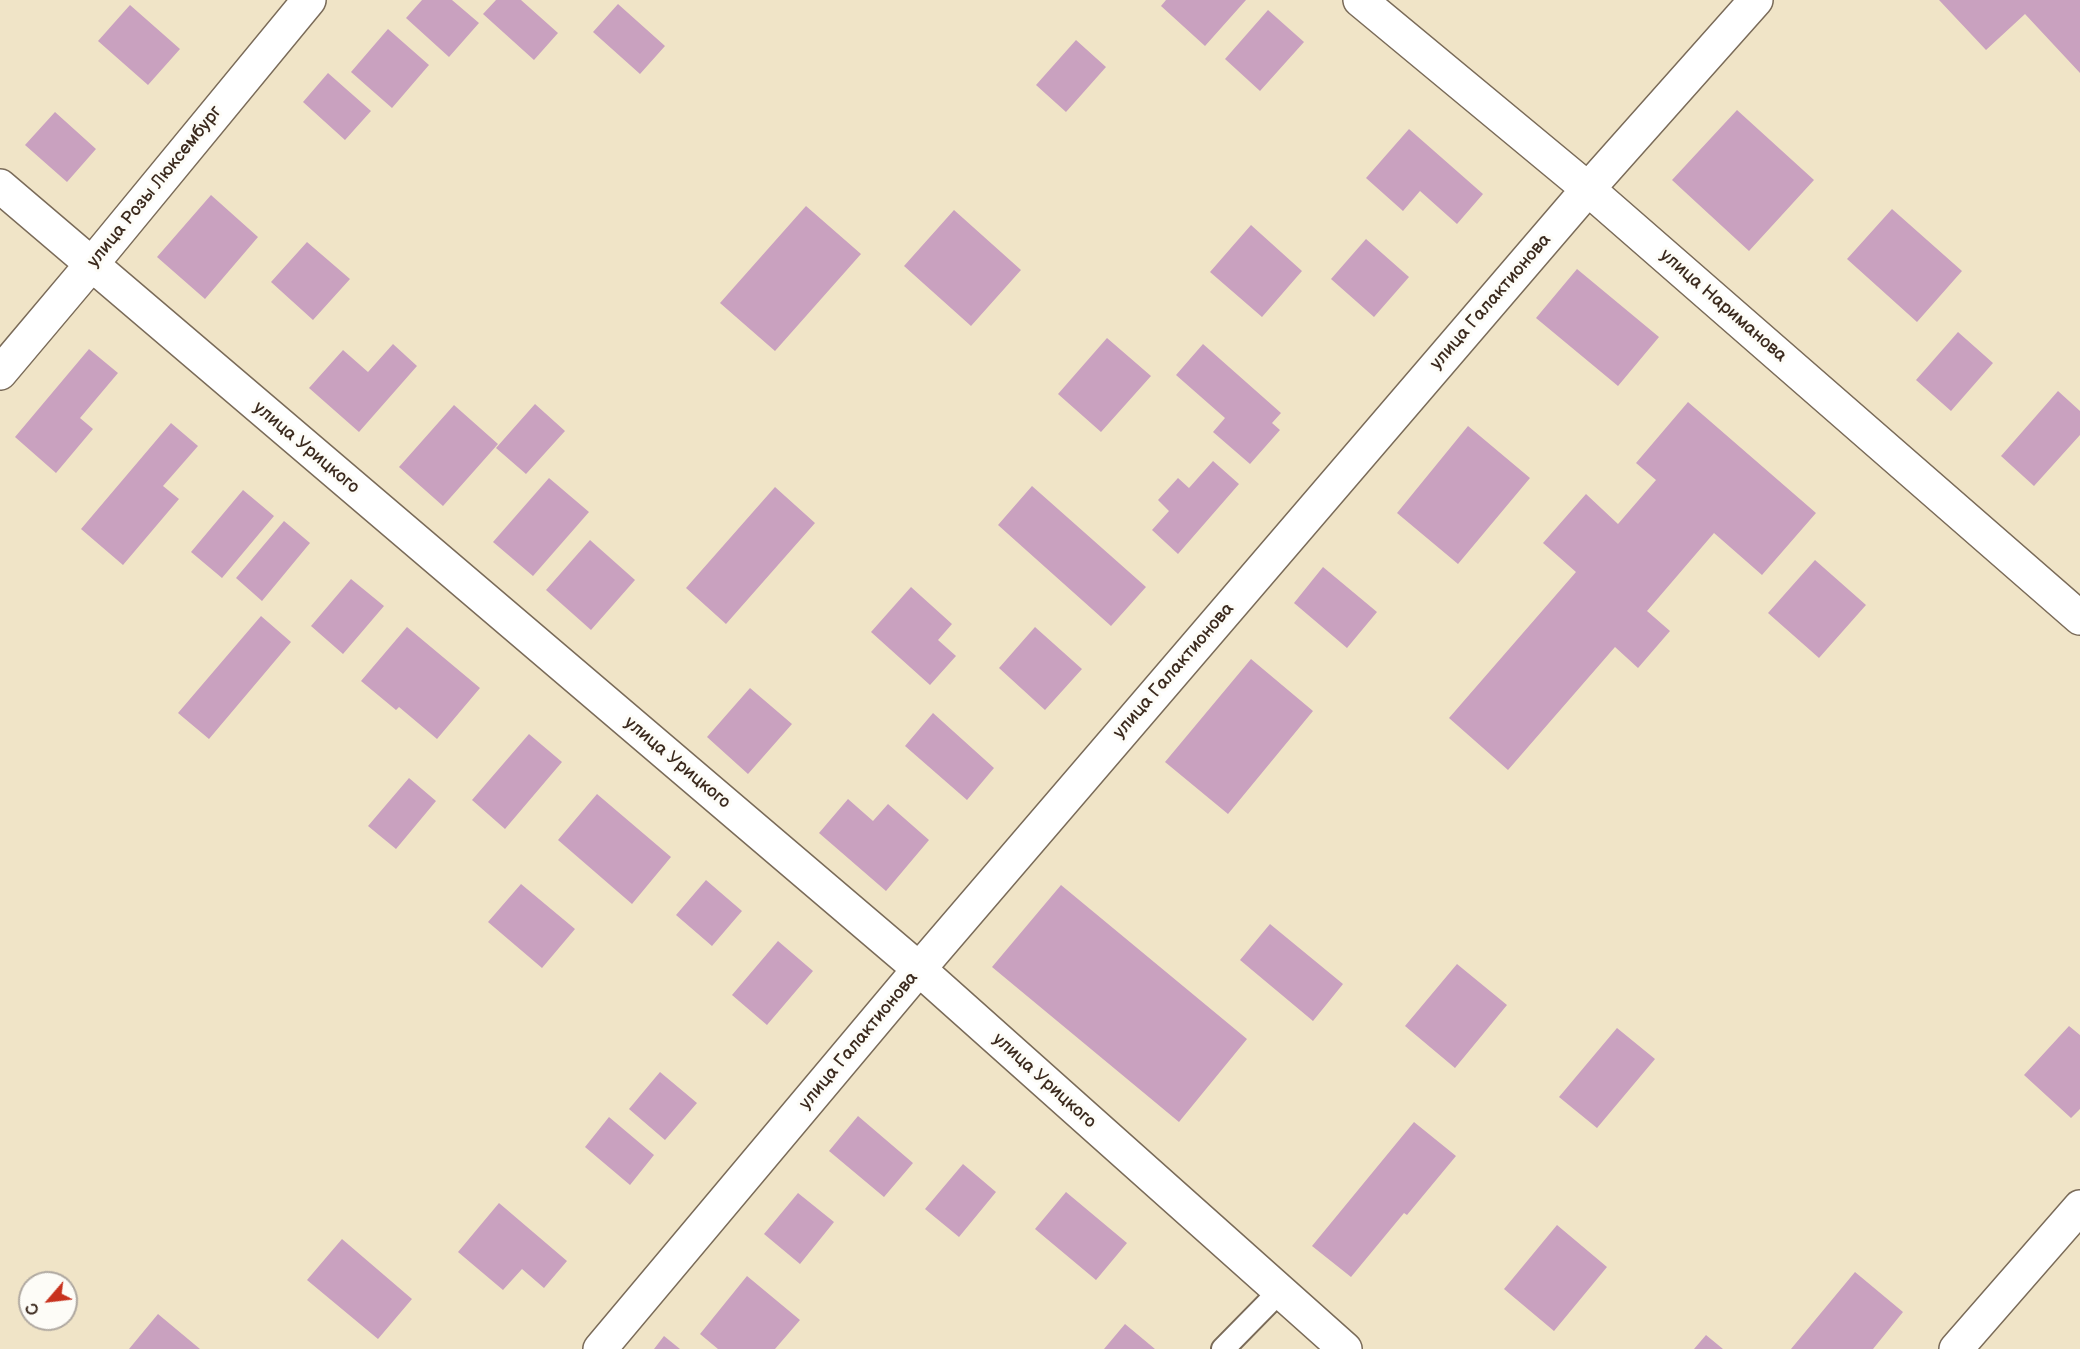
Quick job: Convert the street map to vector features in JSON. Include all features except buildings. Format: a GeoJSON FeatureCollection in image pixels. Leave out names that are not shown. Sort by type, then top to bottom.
{"type":"FeatureCollection","features":[{"type":"Feature","properties":{"kind":"street","name":"улица Розы Люксембург"},"geometry":{"type":"LineString","coordinates":[[0,373],[309,0]]}},
{"type":"Feature","properties":{"kind":"street","name":"улица Нариманова"},"geometry":{"type":"LineString","coordinates":[[1360,0],[1588,189],[2080,618]]}},
{"type":"Feature","properties":{"kind":"street","name":"улица Галактионова"},"geometry":{"type":"LineString","coordinates":[[600,1349],[919,969],[1588,189],[1756,0]]}},
{"type":"Feature","properties":{"kind":"street","name":"улица Урицкого"},"geometry":{"type":"LineString","coordinates":[[0,186],[919,969],[1345,1349]]}},
{"type":"Feature","properties":{"kind":"street"},"geometry":{"type":"LineString","coordinates":[[1956,1349],[2080,1207]]}},
{"type":"Feature","properties":{"kind":"lane"},"geometry":{"type":"LineString","coordinates":[[1223,1349],[1279,1292]]}}]}
